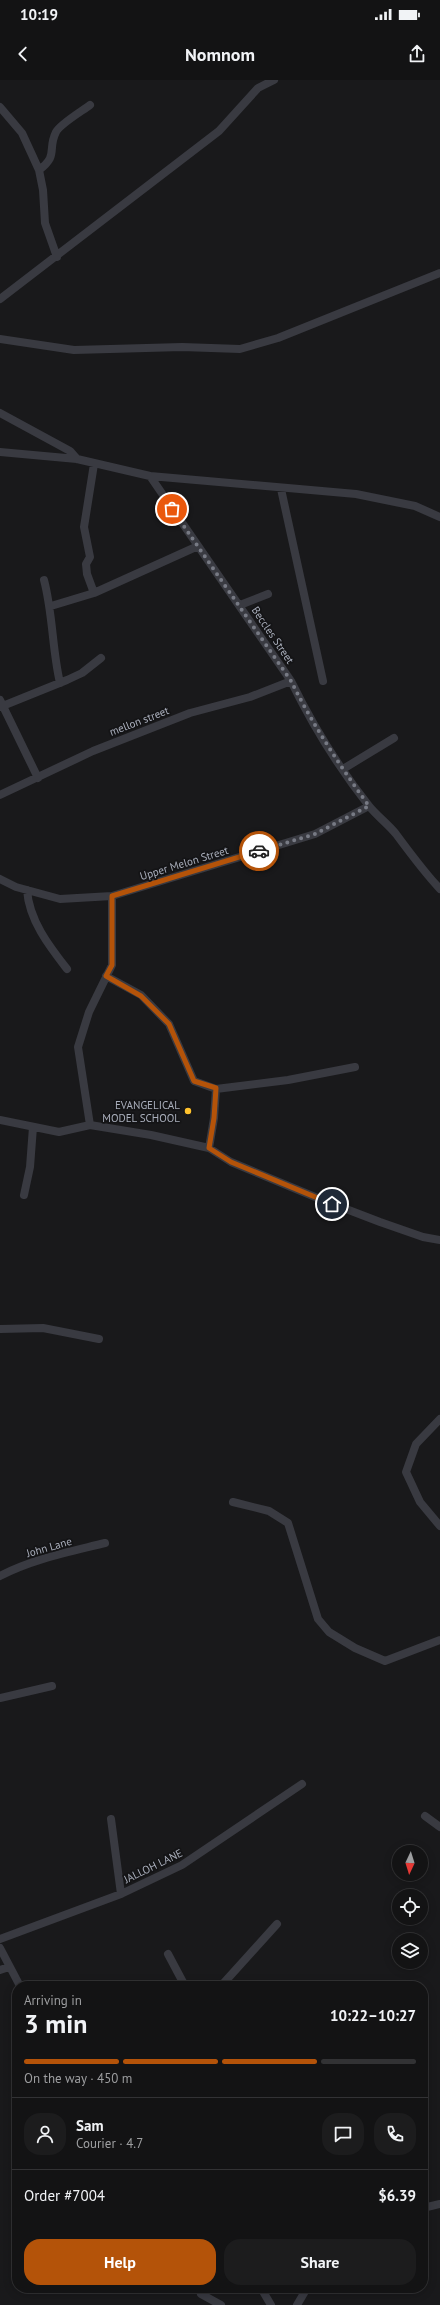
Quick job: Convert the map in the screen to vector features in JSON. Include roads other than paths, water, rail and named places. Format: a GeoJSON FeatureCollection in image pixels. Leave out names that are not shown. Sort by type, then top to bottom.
{"type":"FeatureCollection","features":[{"type":"Feature","properties":{"kind":"street"},"geometry":{"type":"LineString","coordinates":[[0,299],[57,257],[219,131],[258,88],[274,80]]}},
{"type":"Feature","properties":{"kind":"street"},"geometry":{"type":"LineString","coordinates":[[39,170],[48,163],[52,156],[52,141],[56,131],[90,105]]}},
{"type":"Feature","properties":{"kind":"street"},"geometry":{"type":"LineString","coordinates":[[0,107],[22,134],[39,170],[43,190],[45,223],[57,257]]}},
{"type":"Feature","properties":{"kind":"street"},"geometry":{"type":"LineString","coordinates":[[0,339],[74,350],[182,347],[240,349],[285,336],[440,273]]}},
{"type":"Feature","properties":{"kind":"street"},"geometry":{"type":"LineString","coordinates":[[0,413],[70,451],[77,459]]}},
{"type":"Feature","properties":{"kind":"street"},"geometry":{"type":"LineString","coordinates":[[0,452],[77,459],[150,476],[282,489],[356,494],[416,506],[440,517]]}},
{"type":"Feature","properties":{"kind":"street"},"geometry":{"type":"LineString","coordinates":[[94,464],[84,526],[90,557],[86,564],[87,574],[94,593]]}},
{"type":"Feature","properties":{"kind":"street","name":"Beccles Street"},"geometry":{"type":"LineString","coordinates":[[150,476],[291,681],[303,706],[343,770],[369,806],[396,834],[407,852],[440,889]]}},
{"type":"Feature","properties":{"kind":"street"},"geometry":{"type":"LineString","coordinates":[[282,489],[323,681]]}},
{"type":"Feature","properties":{"kind":"street"},"geometry":{"type":"LineString","coordinates":[[51,606],[94,593],[198,546]]}},
{"type":"Feature","properties":{"kind":"street"},"geometry":{"type":"LineString","coordinates":[[44,580],[51,606],[54,657],[60,683]]}},
{"type":"Feature","properties":{"kind":"street"},"geometry":{"type":"LineString","coordinates":[[240,605],[268,594]]}},
{"type":"Feature","properties":{"kind":"street"},"geometry":{"type":"LineString","coordinates":[[38,778],[1,704],[60,683],[82,673],[102,658]]}},
{"type":"Feature","properties":{"kind":"street","name":"mellon street"},"geometry":{"type":"LineString","coordinates":[[0,795],[38,778],[93,750],[190,713],[250,697],[291,681]]}},
{"type":"Feature","properties":{"kind":"street"},"geometry":{"type":"LineString","coordinates":[[343,770],[394,738]]}},
{"type":"Feature","properties":{"kind":"street","name":"Upper Melon Street"},"geometry":{"type":"LineString","coordinates":[[0,879],[27,890],[60,899],[112,896],[315,834],[369,806]]}},
{"type":"Feature","properties":{"kind":"street"},"geometry":{"type":"LineString","coordinates":[[27,890],[28,903],[38,927],[50,948],[67,969]]}},
{"type":"Feature","properties":{"kind":"street"},"geometry":{"type":"LineString","coordinates":[[90,1125],[78,1046],[89,1012],[112,965],[112,896]]}},
{"type":"Feature","properties":{"kind":"street"},"geometry":{"type":"LineString","coordinates":[[106,976],[141,996],[169,1024],[194,1081],[216,1088],[288,1080],[355,1067]]}},
{"type":"Feature","properties":{"kind":"street"},"geometry":{"type":"LineString","coordinates":[[209,1148],[214,1118],[216,1088]]}},
{"type":"Feature","properties":{"kind":"street"},"geometry":{"type":"LineString","coordinates":[[0,1120],[59,1132],[90,1125],[151,1135],[209,1148],[231,1162],[320,1199],[387,1225],[423,1237],[440,1240]]}},
{"type":"Feature","properties":{"kind":"street"},"geometry":{"type":"LineString","coordinates":[[24,1195],[30,1167],[33,1127]]}},
{"type":"Feature","properties":{"kind":"street"},"geometry":{"type":"LineString","coordinates":[[0,1329],[43,1328],[99,1339]]}},
{"type":"Feature","properties":{"kind":"street"},"geometry":{"type":"LineString","coordinates":[[440,1419],[416,1444],[406,1472],[420,1502],[440,1526]]}},
{"type":"Feature","properties":{"kind":"street"},"geometry":{"type":"LineString","coordinates":[[233,1502],[269,1511],[288,1523],[318,1619],[329,1632],[355,1648],[385,1661],[440,1640]]}},
{"type":"Feature","properties":{"kind":"street","name":"John Lane"},"geometry":{"type":"LineString","coordinates":[[0,1576],[17,1567],[47,1557],[105,1543]]}},
{"type":"Feature","properties":{"kind":"street"},"geometry":{"type":"LineString","coordinates":[[0,1698],[52,1686]]}},
{"type":"Feature","properties":{"kind":"street","name":"JALLOH LANE"},"geometry":{"type":"LineString","coordinates":[[0,1939],[121,1894],[182,1865],[302,1784]]}},
{"type":"Feature","properties":{"kind":"street"},"geometry":{"type":"LineString","coordinates":[[425,1816],[440,1827]]}},
{"type":"Feature","properties":{"kind":"street"},"geometry":{"type":"LineString","coordinates":[[111,1819],[121,1894]]}},
{"type":"Feature","properties":{"kind":"street"},"geometry":{"type":"LineString","coordinates":[[225,1981],[276,1924]]}},
{"type":"Feature","properties":{"kind":"street"},"geometry":{"type":"LineString","coordinates":[[0,1948],[17,1981]]}},
{"type":"Feature","properties":{"kind":"street"},"geometry":{"type":"LineString","coordinates":[[168,1954],[182,1981]]}},
{"type":"Feature","properties":{"kind":"street"},"geometry":{"type":"LineString","coordinates":[[0,1970],[9,1967]]}},
{"type":"Feature","properties":{"kind":"street"},"geometry":{"type":"LineString","coordinates":[[428,2207],[440,2204]]}},
{"type":"Feature","properties":{"kind":"street"},"geometry":{"type":"LineString","coordinates":[[264,2293],[271,2305]]}},
{"type":"Feature","properties":{"kind":"street"},"geometry":{"type":"LineString","coordinates":[[297,2305],[303,2293]]}},
{"type":"Feature","properties":{"kind":"street"},"geometry":{"type":"LineString","coordinates":[[201,2294],[221,2305]]}},
{"type":"Feature","properties":{"kind":"place","name":"EVANGELICAL MODEL SCHOOL"},"geometry":{"type":"Point","coordinates":[188,1111]}}]}
